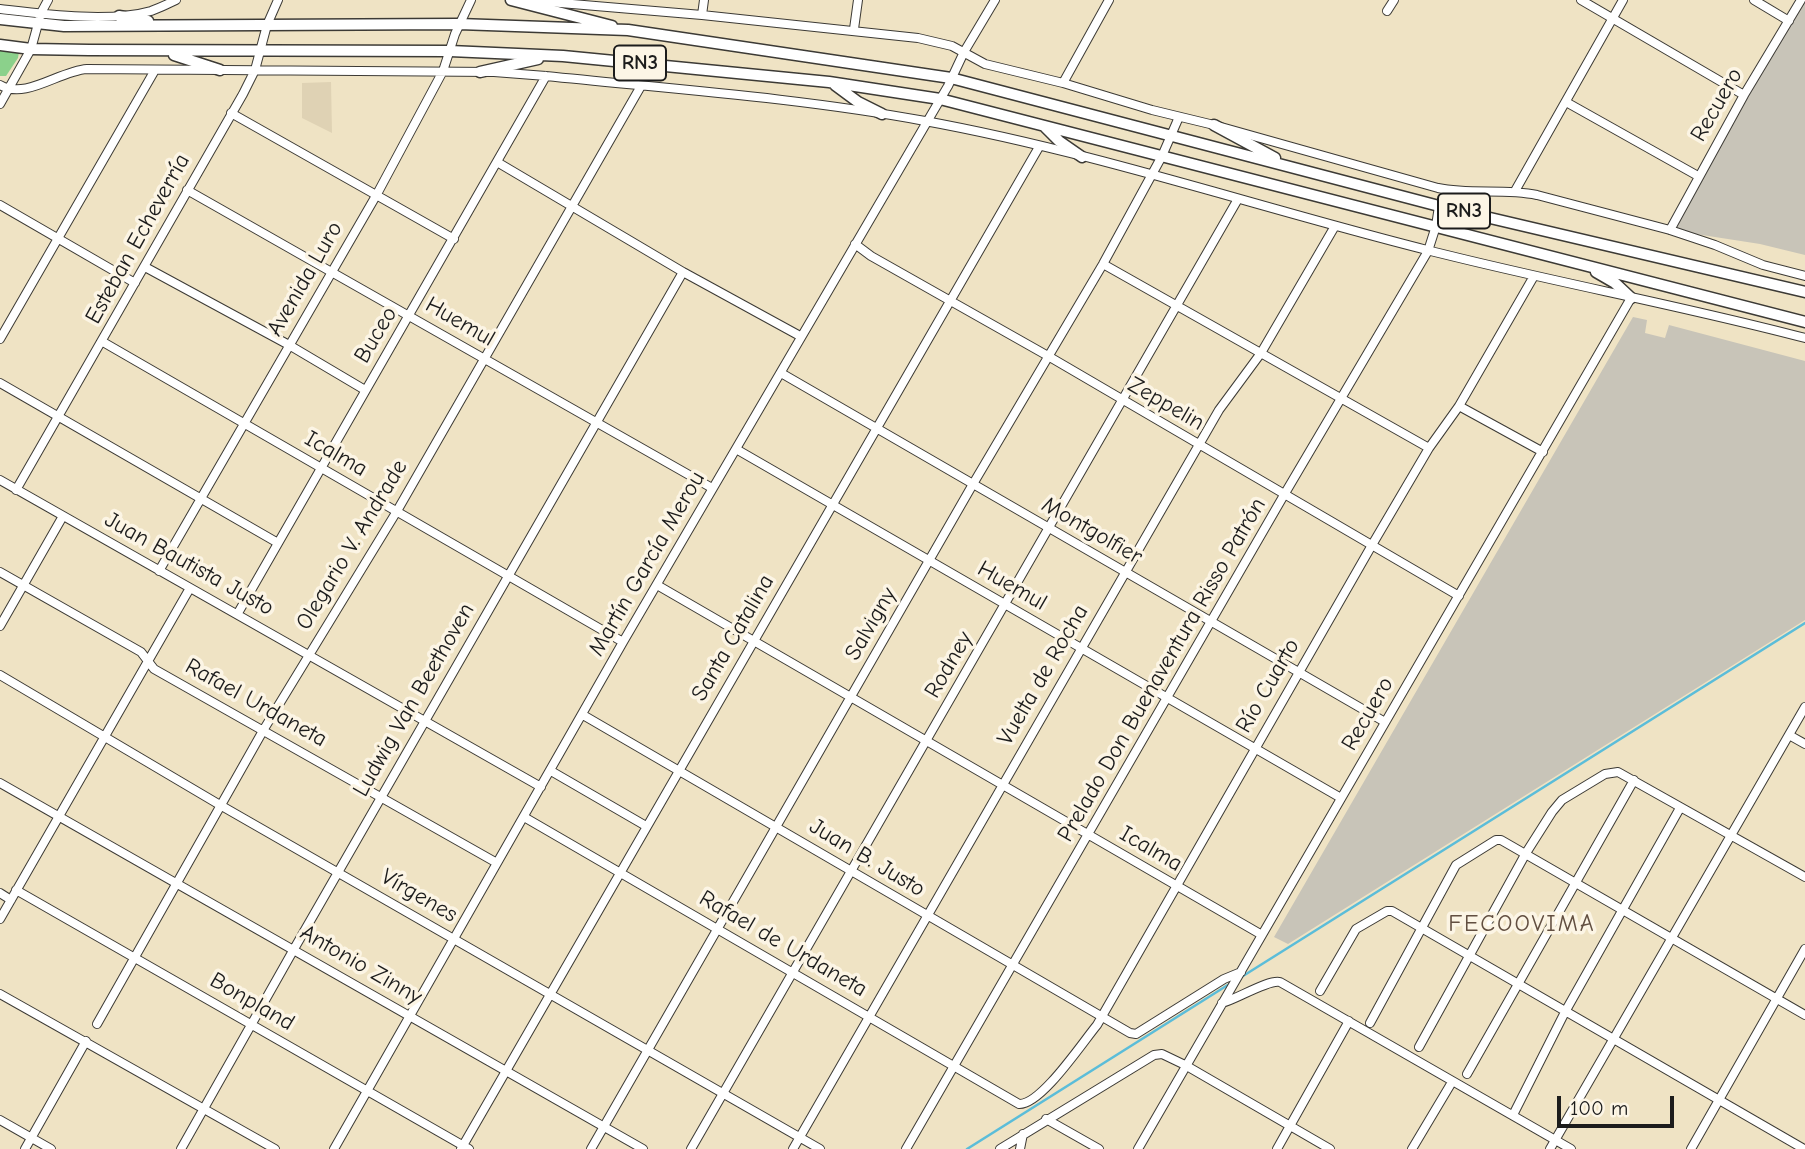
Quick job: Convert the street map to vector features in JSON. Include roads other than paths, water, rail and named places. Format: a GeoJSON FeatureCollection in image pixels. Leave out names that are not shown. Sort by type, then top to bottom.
{"type":"FeatureCollection","features":[{"type":"Feature","properties":{"kind":"highway"},"geometry":{"type":"LineString","coordinates":[[511,0],[628,30]]}},
{"type":"Feature","properties":{"kind":"highway"},"geometry":{"type":"LineString","coordinates":[[119,16],[175,27]]}},
{"type":"Feature","properties":{"kind":"highway","name":"RN3"},"geometry":{"type":"LineString","coordinates":[[0,19],[175,27],[459,24],[628,30],[951,78],[1439,206],[1805,292]]}},
{"type":"Feature","properties":{"kind":"highway","name":"RN3"},"geometry":{"type":"LineString","coordinates":[[0,45],[161,51],[450,51],[554,56],[829,82],[940,99],[1805,322]]}},
{"type":"Feature","properties":{"kind":"highway"},"geometry":{"type":"LineString","coordinates":[[161,51],[220,70]]}},
{"type":"Feature","properties":{"kind":"highway"},"geometry":{"type":"LineString","coordinates":[[480,72],[554,56]]}},
{"type":"Feature","properties":{"kind":"highway"},"geometry":{"type":"LineString","coordinates":[[829,82],[845,90],[858,102],[882,114]]}},
{"type":"Feature","properties":{"kind":"highway"},"geometry":{"type":"LineString","coordinates":[[1043,125],[1059,141],[1082,157]]}},
{"type":"Feature","properties":{"kind":"highway"},"geometry":{"type":"LineString","coordinates":[[1214,125],[1293,167]]}},
{"type":"Feature","properties":{"kind":"highway"},"geometry":{"type":"LineString","coordinates":[[1581,264],[1615,283],[1631,298]]}},
{"type":"Feature","properties":{"kind":"street"},"geometry":{"type":"LineString","coordinates":[[0,104],[4,87],[30,48],[48,0]]}},
{"type":"Feature","properties":{"kind":"street"},"geometry":{"type":"LineString","coordinates":[[154,10],[160,0]]}},
{"type":"Feature","properties":{"kind":"street"},"geometry":{"type":"LineString","coordinates":[[0,9],[39,19],[119,16],[154,10],[176,0]]}},
{"type":"Feature","properties":{"kind":"street","name":"Esteban Echeverría"},"geometry":{"type":"LineString","coordinates":[[16,490],[103,342],[255,70],[267,25],[278,0]]}},
{"type":"Feature","properties":{"kind":"street","name":"Avenida Luro"},"geometry":{"type":"LineString","coordinates":[[159,571],[377,194],[443,71],[459,24],[471,0]]}},
{"type":"Feature","properties":{"kind":"street"},"geometry":{"type":"LineString","coordinates":[[522,0],[854,29],[929,40],[952,46],[985,64],[1063,83],[1438,188],[1467,193],[1515,191],[1537,195],[1670,230],[1763,265],[1805,276]]}},
{"type":"Feature","properties":{"kind":"street"},"geometry":{"type":"LineString","coordinates":[[702,15],[704,0]]}},
{"type":"Feature","properties":{"kind":"street"},"geometry":{"type":"LineString","coordinates":[[854,29],[858,0]]}},
{"type":"Feature","properties":{"kind":"street","name":"Martín García Merou"},"geometry":{"type":"LineString","coordinates":[[334,1149],[623,642],[995,0]]}},
{"type":"Feature","properties":{"kind":"street"},"geometry":{"type":"LineString","coordinates":[[1063,83],[1109,0]]}},
{"type":"Feature","properties":{"kind":"street"},"geometry":{"type":"LineString","coordinates":[[1387,11],[1394,0]]}},
{"type":"Feature","properties":{"kind":"street"},"geometry":{"type":"LineString","coordinates":[[1581,0],[1744,95]]}},
{"type":"Feature","properties":{"kind":"street"},"geometry":{"type":"LineString","coordinates":[[1515,191],[1623,0]]}},
{"type":"Feature","properties":{"kind":"street"},"geometry":{"type":"LineString","coordinates":[[1754,0],[1789,21]]}},
{"type":"Feature","properties":{"kind":"street","name":"Recuero"},"geometry":{"type":"LineString","coordinates":[[1670,230],[1744,95],[1801,0]]}},
{"type":"Feature","properties":{"kind":"street"},"geometry":{"type":"LineString","coordinates":[[0,339],[155,69]]}},
{"type":"Feature","properties":{"kind":"street"},"geometry":{"type":"LineString","coordinates":[[4,87],[19,90],[79,70],[480,72],[546,76],[882,114],[926,121],[1082,157],[1428,251],[1805,338]]}},
{"type":"Feature","properties":{"kind":"street","name":"Buceo"},"geometry":{"type":"LineString","coordinates":[[238,613],[546,76]]}},
{"type":"Feature","properties":{"kind":"street","name":"Olegario V. Andrade"},"geometry":{"type":"LineString","coordinates":[[97,1024],[220,804],[308,653],[397,510],[640,86]]}},
{"type":"Feature","properties":{"kind":"street"},"geometry":{"type":"LineString","coordinates":[[1566,102],[1698,176]]}},
{"type":"Feature","properties":{"kind":"street"},"geometry":{"type":"LineString","coordinates":[[231,113],[454,239]]}},
{"type":"Feature","properties":{"kind":"street","name":"Salvigny"},"geometry":{"type":"LineString","coordinates":[[591,1149],[973,484],[1103,264],[1162,156],[1179,117]]}},
{"type":"Feature","properties":{"kind":"street","name":"Santa Catalina"},"geometry":{"type":"LineString","coordinates":[[464,1148],[875,427],[1039,147]]}},
{"type":"Feature","properties":{"kind":"street"},"geometry":{"type":"LineString","coordinates":[[497,162],[683,272],[800,336]]}},
{"type":"Feature","properties":{"kind":"street","name":"Huemul"},"geometry":{"type":"LineString","coordinates":[[187,190],[712,488]]}},
{"type":"Feature","properties":{"kind":"street","name":"Rodney"},"geometry":{"type":"LineString","coordinates":[[691,1149],[1238,200]]}},
{"type":"Feature","properties":{"kind":"street"},"geometry":{"type":"LineString","coordinates":[[0,205],[135,283]]}},
{"type":"Feature","properties":{"kind":"street","name":"Prelado Don Buenaventura Risso Patrón"},"geometry":{"type":"LineString","coordinates":[[906,1149],[1428,251],[1439,206]]}},
{"type":"Feature","properties":{"kind":"street","name":"Vuelta de Rocha"},"geometry":{"type":"LineString","coordinates":[[793,1149],[1199,444],[1219,410],[1261,354],[1335,226]]}},
{"type":"Feature","properties":{"kind":"street","name":"Zeppelin"},"geometry":{"type":"LineString","coordinates":[[855,244],[871,256],[1459,596]]}},
{"type":"Feature","properties":{"kind":"street"},"geometry":{"type":"LineString","coordinates":[[1103,264],[1429,448]]}},
{"type":"Feature","properties":{"kind":"street"},"geometry":{"type":"LineString","coordinates":[[145,267],[289,345],[365,390]]}},
{"type":"Feature","properties":{"kind":"street","name":"Ludwig Van Beethoven"},"geometry":{"type":"LineString","coordinates":[[181,1149],[683,272]]}},
{"type":"Feature","properties":{"kind":"street","name":"Río Cuarto"},"geometry":{"type":"LineString","coordinates":[[1023,1105],[1043,1090],[1102,1016],[1372,545],[1429,448],[1459,406],[1534,276]]}},
{"type":"Feature","properties":{"kind":"street","name":"Recuero"},"geometry":{"type":"LineString","coordinates":[[1138,1149],[1631,298]]}},
{"type":"Feature","properties":{"kind":"street","name":"Icalma"},"geometry":{"type":"LineString","coordinates":[[103,342],[623,642]]}},
{"type":"Feature","properties":{"kind":"street","name":"Montgolfier"},"geometry":{"type":"LineString","coordinates":[[781,373],[1385,722]]}},
{"type":"Feature","properties":{"kind":"street"},"geometry":{"type":"LineString","coordinates":[[0,383],[278,543]]}},
{"type":"Feature","properties":{"kind":"street"},"geometry":{"type":"LineString","coordinates":[[1459,406],[1543,452]]}},
{"type":"Feature","properties":{"kind":"street","name":"Huemul"},"geometry":{"type":"LineString","coordinates":[[736,449],[1341,798]]}},
{"type":"Feature","properties":{"kind":"street","name":"Juan Bautista Justo"},"geometry":{"type":"LineString","coordinates":[[0,480],[541,787]]}},
{"type":"Feature","properties":{"kind":"street"},"geometry":{"type":"LineString","coordinates":[[0,626],[63,516]]}},
{"type":"Feature","properties":{"kind":"street","name":"Rafael Urdaneta"},"geometry":{"type":"LineString","coordinates":[[0,572],[141,652],[154,669],[497,863]]}},
{"type":"Feature","properties":{"kind":"street","name":"Icalma"},"geometry":{"type":"LineString","coordinates":[[657,585],[1262,935]]}},
{"type":"Feature","properties":{"kind":"street"},"geometry":{"type":"LineString","coordinates":[[0,919],[190,588]]}},
{"type":"Feature","properties":{"kind":"street","name":"Vírgenes"},"geometry":{"type":"LineString","coordinates":[[0,675],[338,873],[820,1149]]}},
{"type":"Feature","properties":{"kind":"street"},"geometry":{"type":"LineString","coordinates":[[1550,1149],[1805,707]]}},
{"type":"Feature","properties":{"kind":"street","name":"Juan B. Justo"},"geometry":{"type":"LineString","coordinates":[[583,715],[1130,1033],[1136,1034],[1224,979],[1241,972]]}},
{"type":"Feature","properties":{"kind":"street"},"geometry":{"type":"LineString","coordinates":[[1789,735],[1805,744]]}},
{"type":"Feature","properties":{"kind":"street"},"geometry":{"type":"LineString","coordinates":[[551,771],[646,826]]}},
{"type":"Feature","properties":{"kind":"street"},"geometry":{"type":"LineString","coordinates":[[1419,1047],[1526,853],[1552,812],[1562,800],[1605,774],[1618,772],[1634,780],[1805,877]]}},
{"type":"Feature","properties":{"kind":"street"},"geometry":{"type":"LineString","coordinates":[[1467,1074],[1574,881],[1634,780]]}},
{"type":"Feature","properties":{"kind":"street","name":"Antonio Zinny"},"geometry":{"type":"LineString","coordinates":[[0,783],[643,1149]]}},
{"type":"Feature","properties":{"kind":"street"},"geometry":{"type":"LineString","coordinates":[[1513,1115],[1565,1012],[1681,808]]}},
{"type":"Feature","properties":{"kind":"street","name":"Rafael de Urdaneta"},"geometry":{"type":"LineString","coordinates":[[524,817],[1023,1105]]}},
{"type":"Feature","properties":{"kind":"street"},"geometry":{"type":"LineString","coordinates":[[1370,1023],[1456,865],[1501,840],[1805,1015]]}},
{"type":"Feature","properties":{"kind":"street","name":"Bonpland"},"geometry":{"type":"LineString","coordinates":[[16,890],[464,1148]]}},
{"type":"Feature","properties":{"kind":"street"},"geometry":{"type":"LineString","coordinates":[[0,893],[11,900]]}},
{"type":"Feature","properties":{"kind":"street"},"geometry":{"type":"LineString","coordinates":[[1320,991],[1356,929],[1387,911],[1392,911],[1804,1149]]}},
{"type":"Feature","properties":{"kind":"street"},"geometry":{"type":"LineString","coordinates":[[1691,1149],[1805,949]]}},
{"type":"Feature","properties":{"kind":"street"},"geometry":{"type":"LineString","coordinates":[[1222,1003],[1240,998],[1274,981],[1349,1021],[1571,1149]]}},
{"type":"Feature","properties":{"kind":"street"},"geometry":{"type":"LineString","coordinates":[[0,994],[275,1149]]}},
{"type":"Feature","properties":{"kind":"street"},"geometry":{"type":"LineString","coordinates":[[1277,1149],[1349,1021]]}},
{"type":"Feature","properties":{"kind":"street"},"geometry":{"type":"LineString","coordinates":[[26,1149],[86,1041]]}},
{"type":"Feature","properties":{"kind":"street"},"geometry":{"type":"LineString","coordinates":[[1000,1149],[1154,1055],[1162,1054],[1330,1149]]}},
{"type":"Feature","properties":{"kind":"street"},"geometry":{"type":"LineString","coordinates":[[1412,1149],[1452,1082]]}},
{"type":"Feature","properties":{"kind":"street"},"geometry":{"type":"LineString","coordinates":[[1046,1119],[1099,1149]]}},
{"type":"Feature","properties":{"kind":"street"},"geometry":{"type":"LineString","coordinates":[[0,1120],[51,1149]]}},
{"type":"Feature","properties":{"kind":"street"},"geometry":{"type":"LineString","coordinates":[[1020,1149],[1023,1134]]}},
{"type":"Feature","properties":{"kind":"waterway"},"geometry":{"type":"LineString","coordinates":[[1243,976],[1805,623]]}},
{"type":"Feature","properties":{"kind":"waterway"},"geometry":{"type":"LineString","coordinates":[[967,1149],[1231,983]]}},
{"type":"Feature","properties":{"kind":"district","name":"FECOOVIMA"},"geometry":{"type":"Point","coordinates":[1522,924]}}]}
